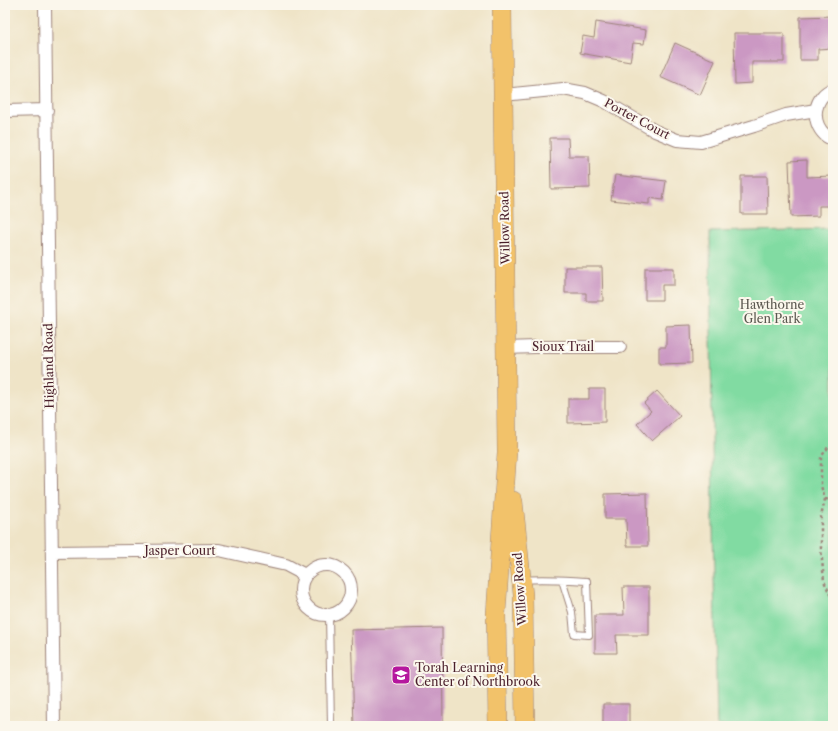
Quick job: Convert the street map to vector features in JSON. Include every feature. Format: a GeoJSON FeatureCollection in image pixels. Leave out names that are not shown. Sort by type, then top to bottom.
{"type":"FeatureCollection","features":[{"type":"Feature","properties":{"kind":"main road","name":"Willow Road"},"geometry":{"type":"LineString","coordinates":[[498,726],[496,614],[507,452],[502,5]]}},
{"type":"Feature","properties":{"kind":"main road","name":"Willow Road"},"geometry":{"type":"LineString","coordinates":[[507,452],[523,594],[525,726]]}},
{"type":"Feature","properties":{"kind":"street","name":"Highland Road"},"geometry":{"type":"LineString","coordinates":[[45,5],[54,726]]}},
{"type":"Feature","properties":{"kind":"street","name":"Porter Court"},"geometry":{"type":"LineString","coordinates":[[503,95],[563,89],[585,92],[604,101],[655,131],[677,140],[701,142],[786,115],[816,110]]}},
{"type":"Feature","properties":{"kind":"street"},"geometry":{"type":"LineString","coordinates":[[833,89],[823,95],[818,102],[816,110],[816,120],[819,128],[826,136],[833,140]]}},
{"type":"Feature","properties":{"kind":"street"},"geometry":{"type":"LineString","coordinates":[[5,111],[47,110]]}},
{"type":"Feature","properties":{"kind":"street","name":"Sioux Trail"},"geometry":{"type":"LineString","coordinates":[[506,348],[620,346]]}},
{"type":"Feature","properties":{"kind":"street","name":"Jasper Court"},"geometry":{"type":"LineString","coordinates":[[52,552],[219,550],[286,565],[305,575]]}},
{"type":"Feature","properties":{"kind":"street"},"geometry":{"type":"LineString","coordinates":[[327,565],[335,566],[342,571],[348,577],[351,585],[349,601],[344,608],[337,613],[329,615],[314,613],[308,609],[301,596],[300,589],[305,575],[311,569],[327,565]]}},
{"type":"Feature","properties":{"kind":"lane"},"geometry":{"type":"LineString","coordinates":[[521,580],[539,579],[587,581],[589,635],[574,634],[572,612],[562,580]]}},
{"type":"Feature","properties":{"kind":"lane"},"geometry":{"type":"LineString","coordinates":[[329,615],[331,726]]}},
{"type":"Feature","properties":{"kind":"path"},"geometry":{"type":"LineString","coordinates":[[833,445],[829,446],[821,457],[821,486],[825,499],[821,517],[821,549],[824,581],[833,601]]}},
{"type":"Feature","properties":{"kind":"path"},"geometry":{"type":"LineString","coordinates":[[825,499],[833,500]]}},
{"type":"Feature","properties":{"kind":"green space","name":"Hawthorne Glen Park"},"geometry":{"type":"Polygon","coordinates":[[[833,229],[833,726],[717,726],[710,232],[833,229]]]}},
{"type":"Feature","properties":{"kind":"building"},"geometry":{"type":"Polygon","coordinates":[[[833,16],[833,48],[818,49],[818,60],[800,60],[800,17],[833,16]]]}},
{"type":"Feature","properties":{"kind":"building"},"geometry":{"type":"Polygon","coordinates":[[[596,22],[646,30],[644,44],[633,43],[630,62],[580,53],[583,36],[594,38],[596,22]]]}},
{"type":"Feature","properties":{"kind":"building"},"geometry":{"type":"Polygon","coordinates":[[[734,33],[784,33],[784,62],[752,62],[752,83],[735,84],[734,33]]]}},
{"type":"Feature","properties":{"kind":"building"},"geometry":{"type":"Polygon","coordinates":[[[675,43],[715,61],[700,95],[660,77],[675,43]]]}},
{"type":"Feature","properties":{"kind":"building"},"geometry":{"type":"Polygon","coordinates":[[[550,138],[568,138],[569,156],[589,156],[590,188],[551,189],[550,138]]]}},
{"type":"Feature","properties":{"kind":"building"},"geometry":{"type":"Polygon","coordinates":[[[807,160],[807,177],[833,176],[833,206],[819,206],[819,216],[791,217],[789,161],[807,160]]]}},
{"type":"Feature","properties":{"kind":"building"},"geometry":{"type":"Polygon","coordinates":[[[615,175],[666,181],[663,200],[649,198],[649,204],[611,200],[615,175]]]}},
{"type":"Feature","properties":{"kind":"building"},"geometry":{"type":"Polygon","coordinates":[[[741,176],[767,176],[768,214],[741,214],[741,176]]]}},
{"type":"Feature","properties":{"kind":"building"},"geometry":{"type":"Polygon","coordinates":[[[565,267],[602,267],[603,301],[586,301],[586,293],[565,293],[565,267]]]}},
{"type":"Feature","properties":{"kind":"building"},"geometry":{"type":"Polygon","coordinates":[[[645,268],[674,268],[674,285],[662,285],[662,300],[645,300],[645,268]]]}},
{"type":"Feature","properties":{"kind":"building"},"geometry":{"type":"Polygon","coordinates":[[[691,325],[692,363],[659,364],[659,347],[666,347],[666,326],[691,325]]]}},
{"type":"Feature","properties":{"kind":"building"},"geometry":{"type":"Polygon","coordinates":[[[589,389],[605,389],[605,422],[568,423],[568,399],[589,399],[589,389]]]}},
{"type":"Feature","properties":{"kind":"building"},"geometry":{"type":"Polygon","coordinates":[[[657,391],[680,416],[652,441],[637,424],[651,411],[644,403],[657,391]]]}},
{"type":"Feature","properties":{"kind":"building"},"geometry":{"type":"Polygon","coordinates":[[[647,493],[648,546],[627,546],[626,519],[605,519],[605,494],[647,493]]]}},
{"type":"Feature","properties":{"kind":"building"},"geometry":{"type":"Polygon","coordinates":[[[623,587],[649,587],[649,635],[616,635],[617,653],[595,653],[595,615],[624,615],[623,587]]]}},
{"type":"Feature","properties":{"kind":"building"},"geometry":{"type":"Polygon","coordinates":[[[442,628],[443,726],[354,726],[351,630],[442,628]]]}},
{"type":"Feature","properties":{"kind":"building"},"geometry":{"type":"Polygon","coordinates":[[[603,704],[629,704],[629,726],[603,726],[603,704]]]}},
{"type":"Feature","properties":{"kind":"place","name":"Torah Learning Center of Northbrook"},"geometry":{"type":"Point","coordinates":[401,675]}}]}
